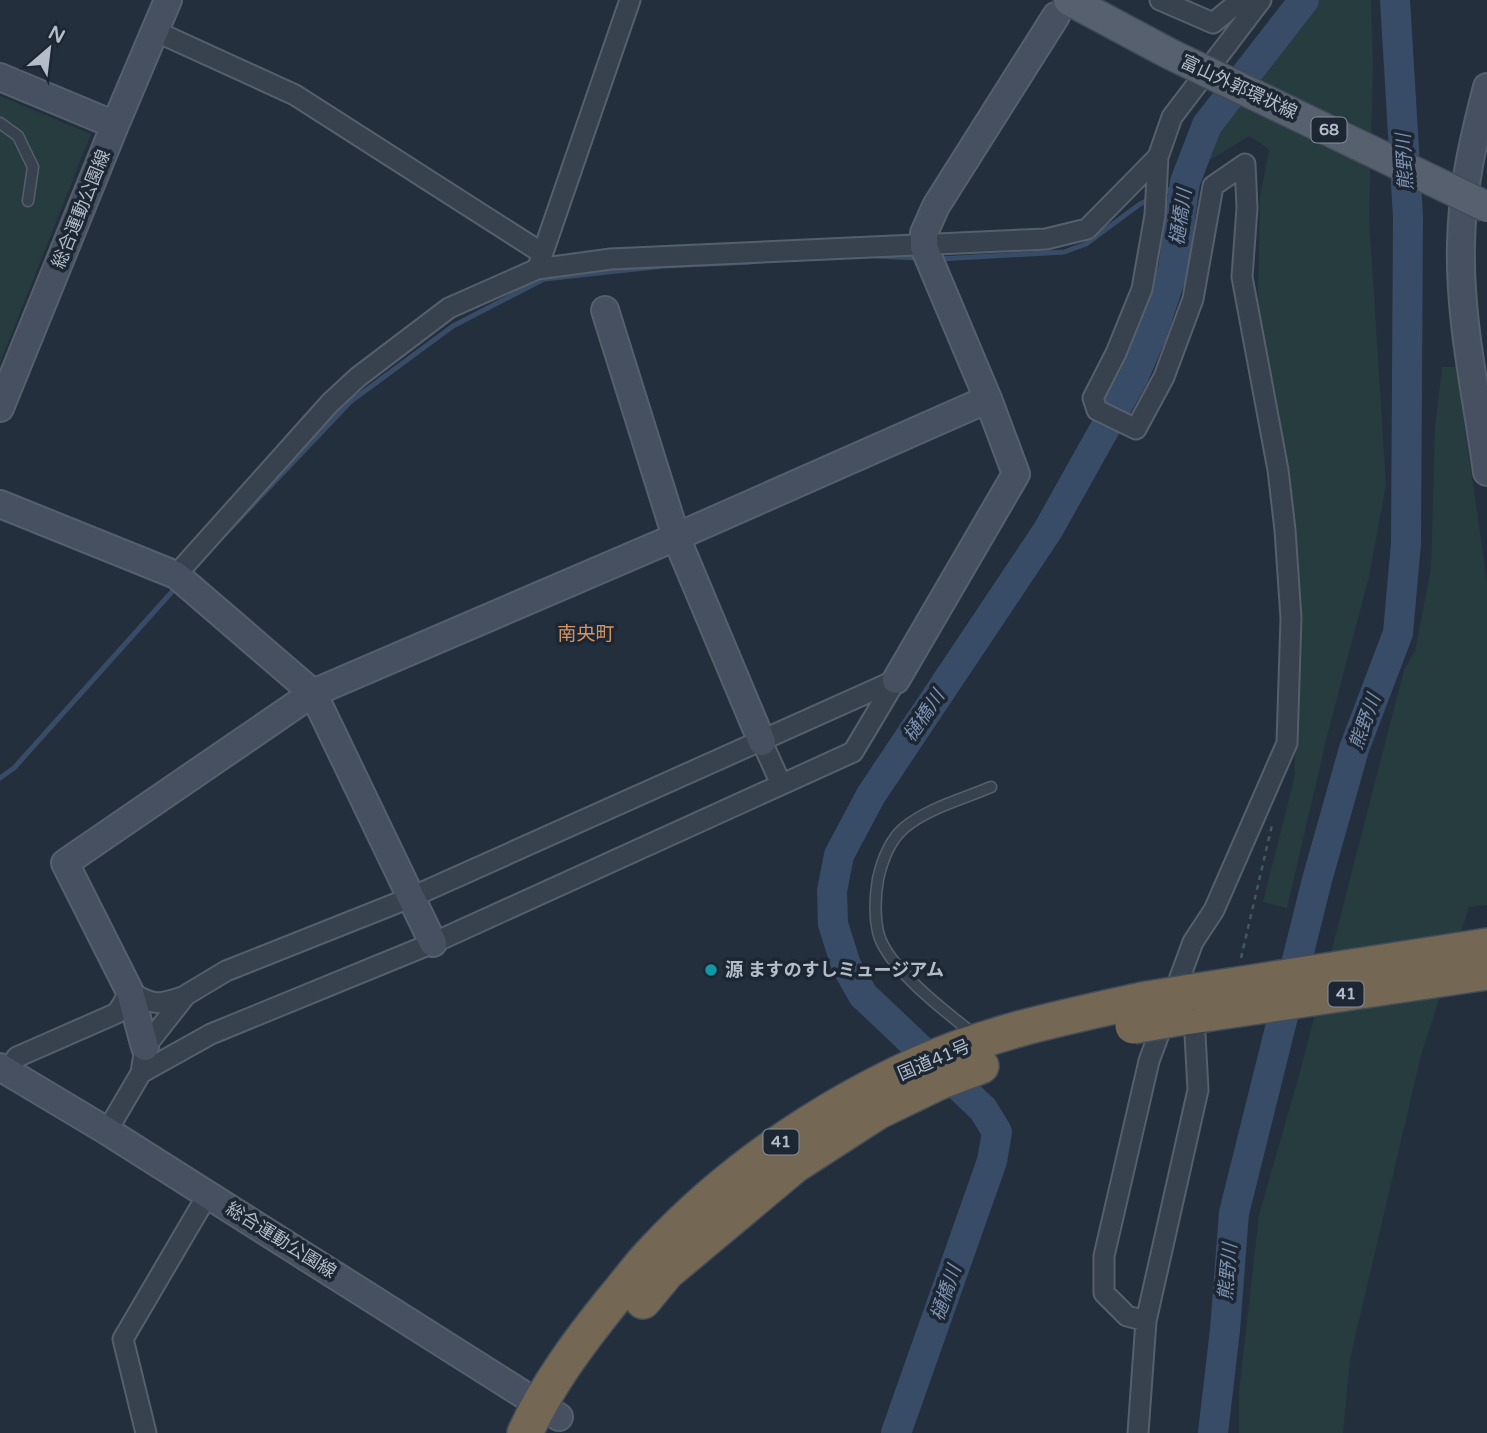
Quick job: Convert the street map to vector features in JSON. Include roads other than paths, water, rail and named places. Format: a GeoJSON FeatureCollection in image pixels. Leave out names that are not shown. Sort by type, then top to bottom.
{"type":"FeatureCollection","features":[{"type":"Feature","properties":{"kind":"highway","name":"国道41号"},"geometry":{"type":"LineString","coordinates":[[544,1422],[591,1327],[652,1252],[709,1197],[817,1119],[919,1064],[1035,1023],[1188,1009],[1241,993],[1472,961]]}},
{"type":"Feature","properties":{"kind":"highway","name":"国道41号"},"geometry":{"type":"LineString","coordinates":[[544,1422],[667,1272],[794,1165],[877,1112],[939,1082],[1138,1013]]}},
{"type":"Feature","properties":{"kind":"main road","name":"富山外郭環状線"},"geometry":{"type":"LineString","coordinates":[[1063,8],[1170,54],[1487,207]]}},
{"type":"Feature","properties":{"kind":"street","name":"総合運動公園線"},"geometry":{"type":"LineString","coordinates":[[0,408],[168,0]]}},
{"type":"Feature","properties":{"kind":"street"},"geometry":{"type":"LineString","coordinates":[[540,261],[629,0]]}},
{"type":"Feature","properties":{"kind":"street"},"geometry":{"type":"LineString","coordinates":[[1160,0],[1213,23],[1241,0]]}},
{"type":"Feature","properties":{"kind":"street"},"geometry":{"type":"LineString","coordinates":[[1146,1321],[1127,1316],[1104,1293],[1104,1256],[1149,1061],[1192,942],[1214,910],[1287,743],[1290,618],[1285,530],[1278,470],[1242,277],[1247,208],[1245,164],[1213,186],[1193,299],[1164,377],[1136,429],[1097,410],[1093,398],[1116,353],[1142,289],[1155,215],[1158,157],[1172,117],[1261,0]]}},
{"type":"Feature","properties":{"kind":"street"},"geometry":{"type":"LineString","coordinates":[[143,1060],[433,943],[853,752],[1016,474],[988,398],[924,247],[924,233],[936,206],[1063,8]]}},
{"type":"Feature","properties":{"kind":"street"},"geometry":{"type":"LineString","coordinates":[[155,31],[295,95],[540,261]]}},
{"type":"Feature","properties":{"kind":"street"},"geometry":{"type":"LineString","coordinates":[[0,77],[115,125]]}},
{"type":"Feature","properties":{"kind":"street"},"geometry":{"type":"LineString","coordinates":[[1487,87],[1468,162],[1461,245],[1464,312],[1487,472]]}},
{"type":"Feature","properties":{"kind":"street"},"geometry":{"type":"LineString","coordinates":[[176,575],[330,403],[358,377],[449,308],[540,261],[1046,240],[1087,229],[1158,157]]}},
{"type":"Feature","properties":{"kind":"street"},"geometry":{"type":"LineString","coordinates":[[605,310],[676,537],[781,784]]}},
{"type":"Feature","properties":{"kind":"street"},"geometry":{"type":"LineString","coordinates":[[143,1060],[130,992],[65,863],[313,692],[676,537],[988,398]]}},
{"type":"Feature","properties":{"kind":"street"},"geometry":{"type":"LineString","coordinates":[[0,504],[176,575],[313,692],[433,943]]}},
{"type":"Feature","properties":{"kind":"street"},"geometry":{"type":"LineString","coordinates":[[130,992],[160,1005],[186,995],[226,971],[412,897],[896,680]]}},
{"type":"Feature","properties":{"kind":"street"},"geometry":{"type":"LineString","coordinates":[[4,1070],[17,1057],[117,1013],[130,992]]}},
{"type":"Feature","properties":{"kind":"street"},"geometry":{"type":"LineString","coordinates":[[107,1131],[143,1060],[186,995]]}},
{"type":"Feature","properties":{"kind":"street"},"geometry":{"type":"LineString","coordinates":[[1138,1433],[1146,1321],[1198,1090],[1188,1009]]}},
{"type":"Feature","properties":{"kind":"street","name":"総合運動公園線"},"geometry":{"type":"LineString","coordinates":[[4,1070],[208,1194],[544,1422]]}},
{"type":"Feature","properties":{"kind":"street"},"geometry":{"type":"LineString","coordinates":[[146,1433],[123,1339],[208,1194]]}},
{"type":"Feature","properties":{"kind":"lane"},"geometry":{"type":"LineString","coordinates":[[0,124],[18,136],[33,167],[28,201]]}},
{"type":"Feature","properties":{"kind":"lane"},"geometry":{"type":"LineString","coordinates":[[981,1040],[944,1011],[896,965],[878,934],[875,900],[882,859],[904,829],[937,809],[991,787]]}},
{"type":"Feature","properties":{"kind":"waterway","name":"樋橋川"},"geometry":{"type":"LineString","coordinates":[[896,1433],[992,1161],[997,1132],[983,1109],[863,995],[846,965],[833,924],[832,891],[839,855],[871,795],[1048,530],[1133,378],[1152,334],[1173,270],[1185,182],[1207,125],[1304,0]]}},
{"type":"Feature","properties":{"kind":"waterway","name":"熊野川"},"geometry":{"type":"LineString","coordinates":[[1213,1433],[1225,1330],[1234,1213],[1317,880],[1354,749],[1398,633],[1406,543],[1408,217],[1395,0]]}},
{"type":"Feature","properties":{"kind":"waterway"},"geometry":{"type":"LineString","coordinates":[[1160,194],[1185,182]]}},
{"type":"Feature","properties":{"kind":"waterway"},"geometry":{"type":"LineString","coordinates":[[939,259],[1064,252],[1086,244],[1140,204],[1151,199]]}},
{"type":"Feature","properties":{"kind":"waterway"},"geometry":{"type":"LineString","coordinates":[[876,256],[919,258]]}},
{"type":"Feature","properties":{"kind":"waterway"},"geometry":{"type":"LineString","coordinates":[[225,534],[350,402],[453,326],[544,279],[663,266],[751,262]]}},
{"type":"Feature","properties":{"kind":"waterway"},"geometry":{"type":"LineString","coordinates":[[0,778],[14,768],[178,585]]}},
{"type":"Feature","properties":{"kind":"place","name":"源 ますのすしミュージアム"},"geometry":{"type":"Point","coordinates":[711,970]}},
{"type":"Feature","properties":{"kind":"district","name":"南央町"},"geometry":{"type":"Point","coordinates":[586,634]}}]}
